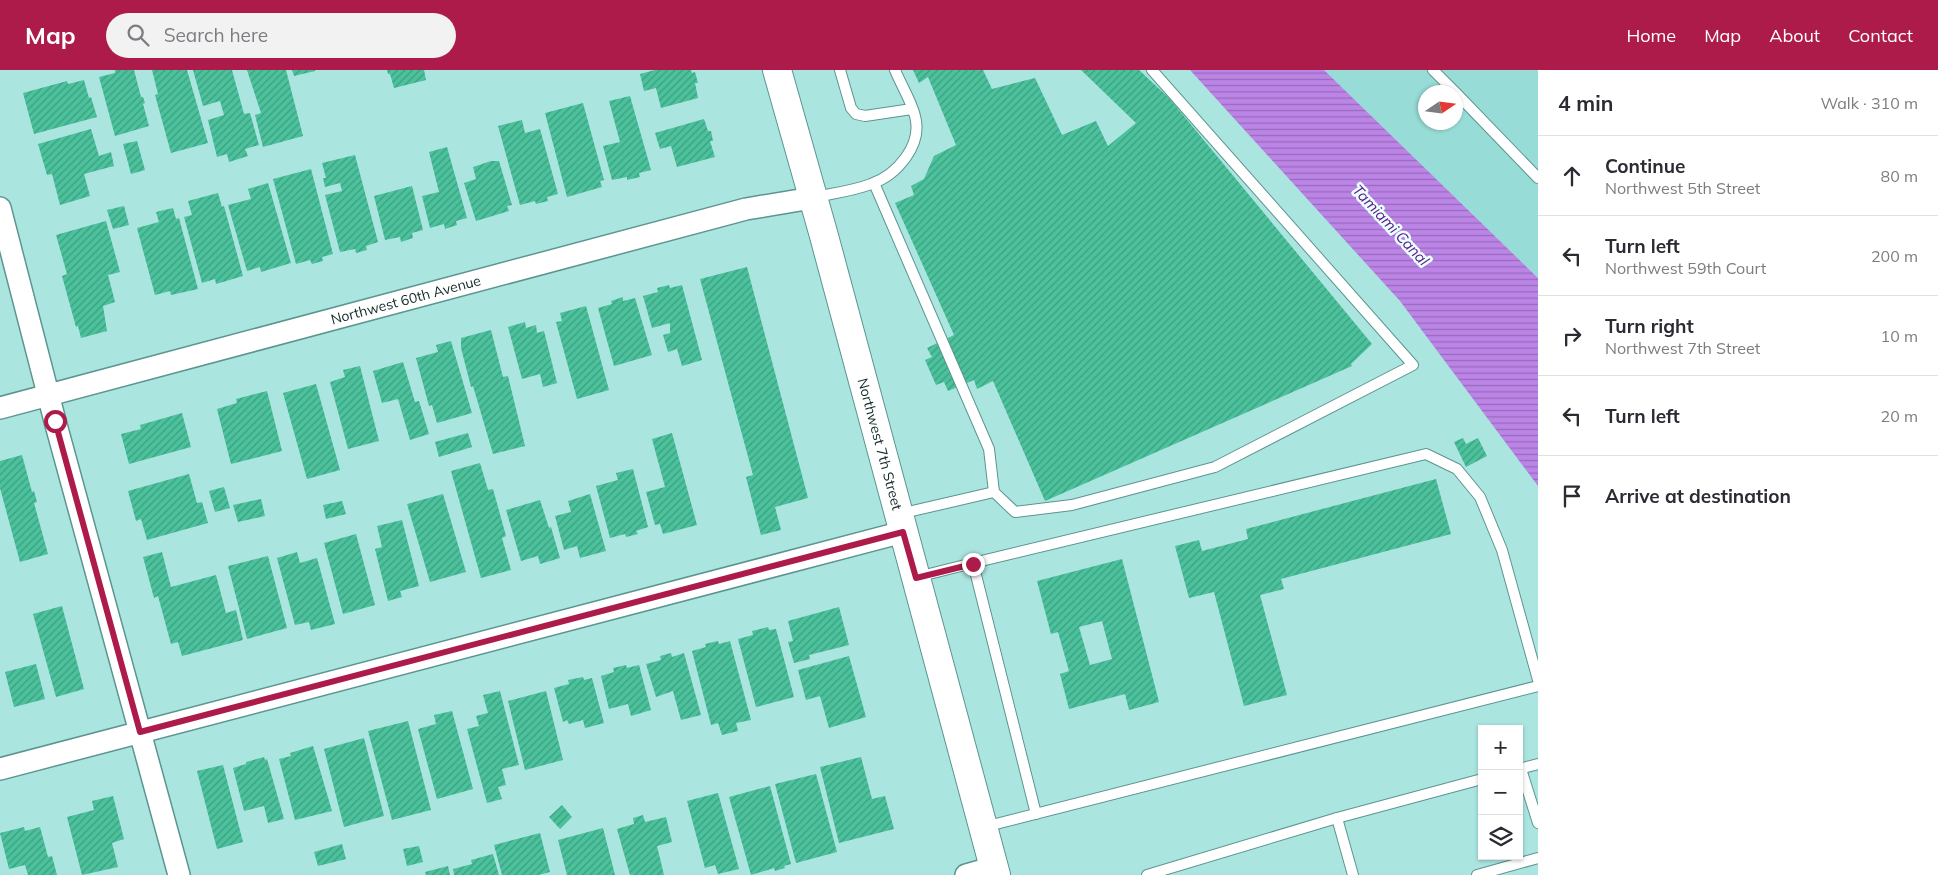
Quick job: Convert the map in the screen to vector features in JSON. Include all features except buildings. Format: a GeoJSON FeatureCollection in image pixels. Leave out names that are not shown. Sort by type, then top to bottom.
{"type":"FeatureCollection","features":[{"type":"Feature","properties":{"kind":"main road","name":"Northwest 7th Street"},"geometry":{"type":"LineString","coordinates":[[777,70],[824,236],[995,871]]}},
{"type":"Feature","properties":{"kind":"street","name":"Northwest 60th Avenue"},"geometry":{"type":"LineString","coordinates":[[0,408],[746,209],[812,198]]}},
{"type":"Feature","properties":{"kind":"street"},"geometry":{"type":"LineString","coordinates":[[0,208],[48,394],[179,875]]}},
{"type":"Feature","properties":{"kind":"street"},"geometry":{"type":"LineString","coordinates":[[0,769],[900,523]]}},
{"type":"Feature","properties":{"kind":"street"},"geometry":{"type":"LineString","coordinates":[[966,875],[995,871]]}},
{"type":"Feature","properties":{"kind":"lane"},"geometry":{"type":"LineString","coordinates":[[840,70],[851,108],[856,114],[866,116],[912,109]]}},
{"type":"Feature","properties":{"kind":"lane"},"geometry":{"type":"LineString","coordinates":[[812,198],[874,183],[898,166],[907,156],[915,135],[915,115],[895,70]]}},
{"type":"Feature","properties":{"kind":"lane"},"geometry":{"type":"LineString","coordinates":[[874,183],[989,449],[994,492],[1015,512],[1072,505],[1215,467],[1413,365],[1152,70]]}},
{"type":"Feature","properties":{"kind":"lane"},"geometry":{"type":"LineString","coordinates":[[1433,70],[1447,85]]}},
{"type":"Feature","properties":{"kind":"lane"},"geometry":{"type":"LineString","coordinates":[[1463,101],[1538,178]]}},
{"type":"Feature","properties":{"kind":"lane"},"geometry":{"type":"LineString","coordinates":[[916,578],[1426,454],[1457,469],[1480,497],[1502,550],[1538,680]]}},
{"type":"Feature","properties":{"kind":"lane"},"geometry":{"type":"LineString","coordinates":[[900,523],[994,492]]}},
{"type":"Feature","properties":{"kind":"lane"},"geometry":{"type":"LineString","coordinates":[[973,564],[1036,814]]}},
{"type":"Feature","properties":{"kind":"lane"},"geometry":{"type":"LineString","coordinates":[[983,827],[1538,686]]}},
{"type":"Feature","properties":{"kind":"lane"},"geometry":{"type":"LineString","coordinates":[[1523,768],[1538,764]]}},
{"type":"Feature","properties":{"kind":"lane"},"geometry":{"type":"LineString","coordinates":[[1520,770],[1538,823]]}},
{"type":"Feature","properties":{"kind":"lane"},"geometry":{"type":"LineString","coordinates":[[1147,875],[1337,818],[1478,780]]}},
{"type":"Feature","properties":{"kind":"lane"},"geometry":{"type":"LineString","coordinates":[[1337,818],[1353,875]]}},
{"type":"Feature","properties":{"kind":"lane"},"geometry":{"type":"LineString","coordinates":[[1477,875],[1538,858]]}},
{"type":"Feature","properties":{"kind":"shaded area"},"geometry":{"type":"Polygon","coordinates":[[[1324,70],[1538,70],[1538,278],[1324,70]]]}},
{"type":"Feature","properties":{"kind":"water","name":"Tamiami Canal"},"geometry":{"type":"Polygon","coordinates":[[[1190,70],[1324,70],[1538,278],[1538,486],[1400,301],[1190,70]]]}},
{"type":"Feature","properties":{"kind":"route"},"geometry":{"type":"LineString","coordinates":[[55,421],[140,732],[903,532],[916,578],[973,564]]}}]}
